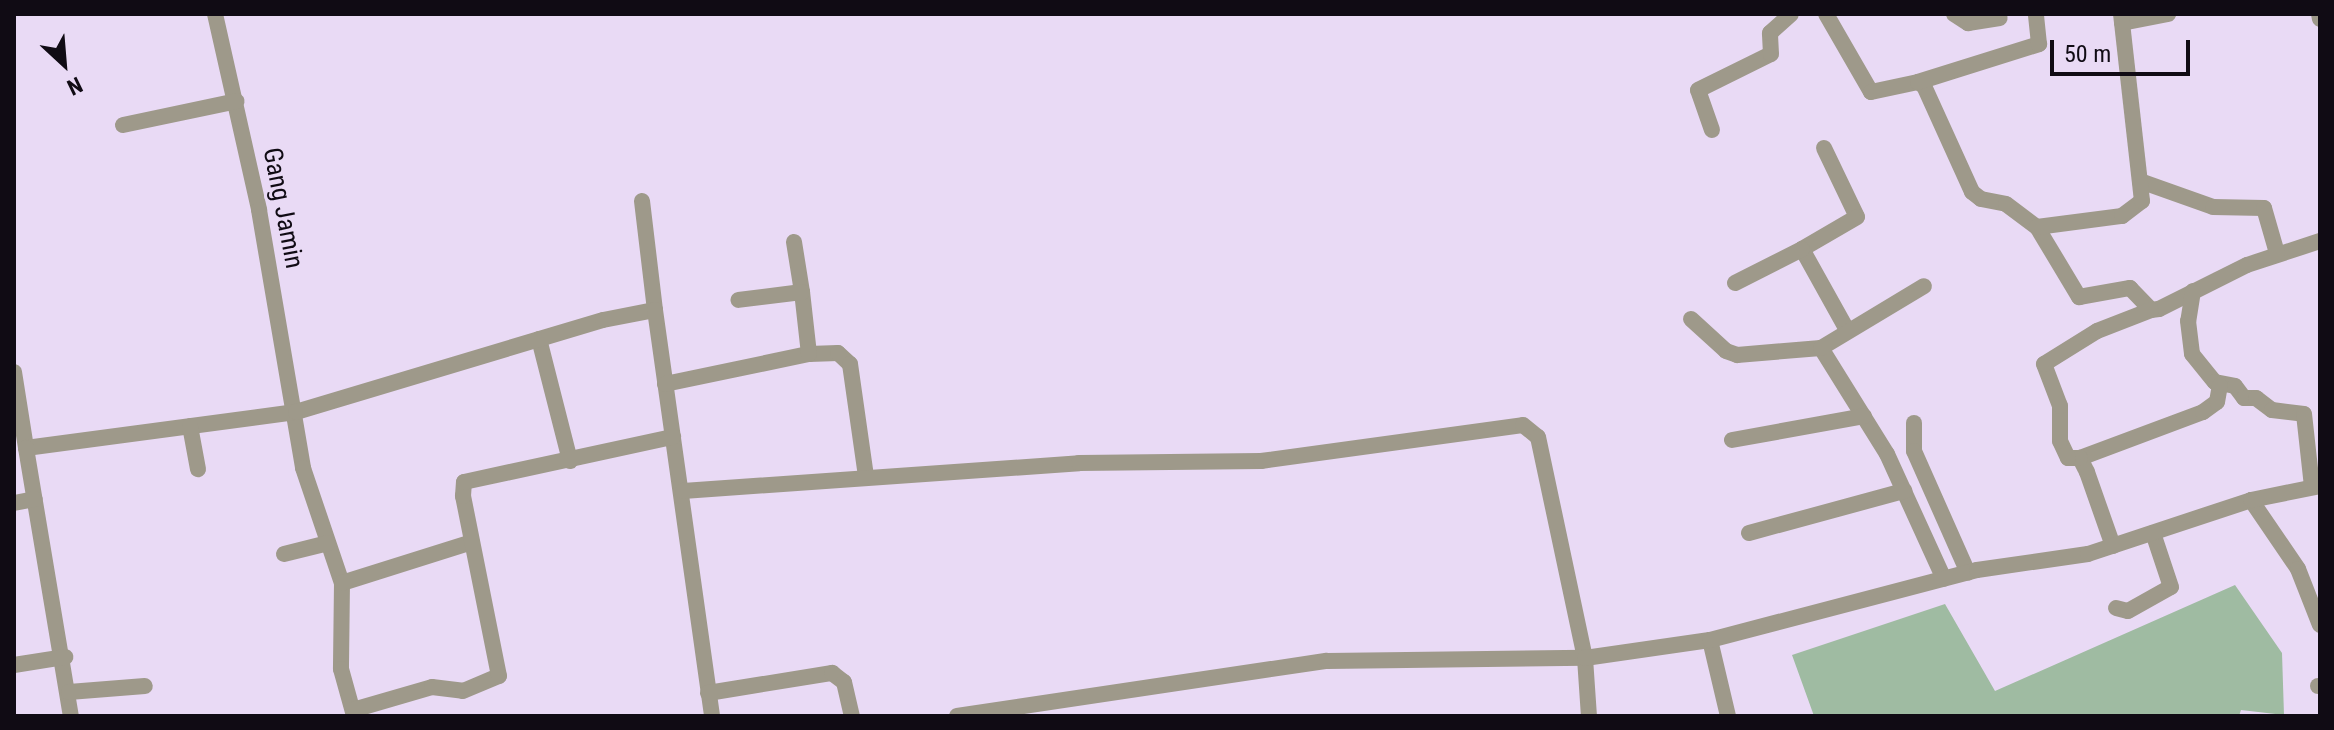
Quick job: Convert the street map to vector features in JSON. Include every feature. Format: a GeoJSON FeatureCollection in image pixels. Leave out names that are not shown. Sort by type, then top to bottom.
{"type":"FeatureCollection","features":[{"type":"Feature","properties":{"kind":"street","name":"Gang Jamin"},"geometry":{"type":"LineString","coordinates":[[215,14],[237,101],[296,412],[303,468],[342,583]]}},
{"type":"Feature","properties":{"kind":"street"},"geometry":{"type":"LineString","coordinates":[[1712,130],[1698,90],[1770,55],[1770,33],[1791,14]]}},
{"type":"Feature","properties":{"kind":"street"},"geometry":{"type":"LineString","coordinates":[[1826,14],[1871,92],[1918,82],[2039,44],[2036,14]]}},
{"type":"Feature","properties":{"kind":"street"},"geometry":{"type":"LineString","coordinates":[[1954,14],[1968,23],[2000,18]]}},
{"type":"Feature","properties":{"kind":"street"},"geometry":{"type":"LineString","coordinates":[[2037,227],[2132,212],[2142,201],[2122,18],[2168,14]]}},
{"type":"Feature","properties":{"kind":"street"},"geometry":{"type":"LineString","coordinates":[[1918,82],[1924,86],[1972,192],[1981,199],[2006,204],[2037,227],[2079,297],[2130,288],[2151,310]]}},
{"type":"Feature","properties":{"kind":"street"},"geometry":{"type":"LineString","coordinates":[[123,125],[237,101]]}},
{"type":"Feature","properties":{"kind":"street"},"geometry":{"type":"LineString","coordinates":[[1735,283],[1857,217],[1824,148]]}},
{"type":"Feature","properties":{"kind":"street"},"geometry":{"type":"LineString","coordinates":[[2140,181],[2213,207],[2264,208],[2277,253]]}},
{"type":"Feature","properties":{"kind":"street"},"geometry":{"type":"LineString","coordinates":[[642,201],[712,716]]}},
{"type":"Feature","properties":{"kind":"street"},"geometry":{"type":"LineString","coordinates":[[2220,385],[2217,402],[2203,412],[2080,458],[2068,458],[2060,441],[2060,406],[2044,364],[2097,331],[2277,253],[2320,241]]}},
{"type":"Feature","properties":{"kind":"street"},"geometry":{"type":"LineString","coordinates":[[794,242],[809,354]]}},
{"type":"Feature","properties":{"kind":"street"},"geometry":{"type":"LineString","coordinates":[[1802,249],[1847,330]]}},
{"type":"Feature","properties":{"kind":"street"},"geometry":{"type":"LineString","coordinates":[[1691,319],[1726,351],[1737,355],[1821,348],[1924,286]]}},
{"type":"Feature","properties":{"kind":"street"},"geometry":{"type":"LineString","coordinates":[[957,716],[1327,661],[1585,658],[1710,640],[1968,573],[2113,546],[2251,500],[2316,486],[2304,414],[2272,410],[2256,398],[2244,398],[2235,386],[2220,385],[2192,354],[2188,321],[2193,291]]}},
{"type":"Feature","properties":{"kind":"street"},"geometry":{"type":"LineString","coordinates":[[738,300],[802,292]]}},
{"type":"Feature","properties":{"kind":"street"},"geometry":{"type":"LineString","coordinates":[[26,448],[296,412],[539,339],[655,310]]}},
{"type":"Feature","properties":{"kind":"street"},"geometry":{"type":"LineString","coordinates":[[539,339],[570,461]]}},
{"type":"Feature","properties":{"kind":"street"},"geometry":{"type":"LineString","coordinates":[[1821,348],[1864,416],[1904,491],[1944,579]]}},
{"type":"Feature","properties":{"kind":"street"},"geometry":{"type":"LineString","coordinates":[[665,384],[809,354],[838,353],[850,364],[866,477]]}},
{"type":"Feature","properties":{"kind":"street"},"geometry":{"type":"LineString","coordinates":[[14,372],[65,657],[71,716]]}},
{"type":"Feature","properties":{"kind":"street"},"geometry":{"type":"LineString","coordinates":[[1732,440],[1864,416]]}},
{"type":"Feature","properties":{"kind":"street"},"geometry":{"type":"LineString","coordinates":[[1914,423],[1914,451],[1968,573]]}},
{"type":"Feature","properties":{"kind":"street"},"geometry":{"type":"LineString","coordinates":[[683,491],[1079,463],[1261,461],[1523,425],[1538,437],[1585,658],[1589,716]]}},
{"type":"Feature","properties":{"kind":"street"},"geometry":{"type":"LineString","coordinates":[[190,426],[198,469]]}},
{"type":"Feature","properties":{"kind":"street"},"geometry":{"type":"LineString","coordinates":[[472,542],[342,583],[340,654],[354,713],[432,687],[463,691],[499,676],[472,542],[464,482],[673,437]]}},
{"type":"Feature","properties":{"kind":"street"},"geometry":{"type":"LineString","coordinates":[[2080,458],[2113,546]]}},
{"type":"Feature","properties":{"kind":"street"},"geometry":{"type":"LineString","coordinates":[[1749,533],[1904,491]]}},
{"type":"Feature","properties":{"kind":"street"},"geometry":{"type":"LineString","coordinates":[[14,503],[35,499]]}},
{"type":"Feature","properties":{"kind":"street"},"geometry":{"type":"LineString","coordinates":[[2251,500],[2298,569],[2320,625]]}},
{"type":"Feature","properties":{"kind":"street"},"geometry":{"type":"LineString","coordinates":[[2116,608],[2128,611],[2171,587],[2153,533]]}},
{"type":"Feature","properties":{"kind":"street"},"geometry":{"type":"LineString","coordinates":[[284,554],[328,543]]}},
{"type":"Feature","properties":{"kind":"street"},"geometry":{"type":"LineString","coordinates":[[1710,640],[1728,716]]}},
{"type":"Feature","properties":{"kind":"street"},"geometry":{"type":"LineString","coordinates":[[14,665],[65,657]]}},
{"type":"Feature","properties":{"kind":"street"},"geometry":{"type":"LineString","coordinates":[[708,693],[832,673],[844,682],[852,716]]}},
{"type":"Feature","properties":{"kind":"street"},"geometry":{"type":"LineString","coordinates":[[69,692],[145,686]]}},
{"type":"Feature","properties":{"kind":"green space"},"geometry":{"type":"Polygon","coordinates":[[[2235,585],[2282,653],[2284,715],[2241,710],[2239,716],[1814,716],[1792,655],[1945,604],[1995,691],[2235,585]]]}}]}
